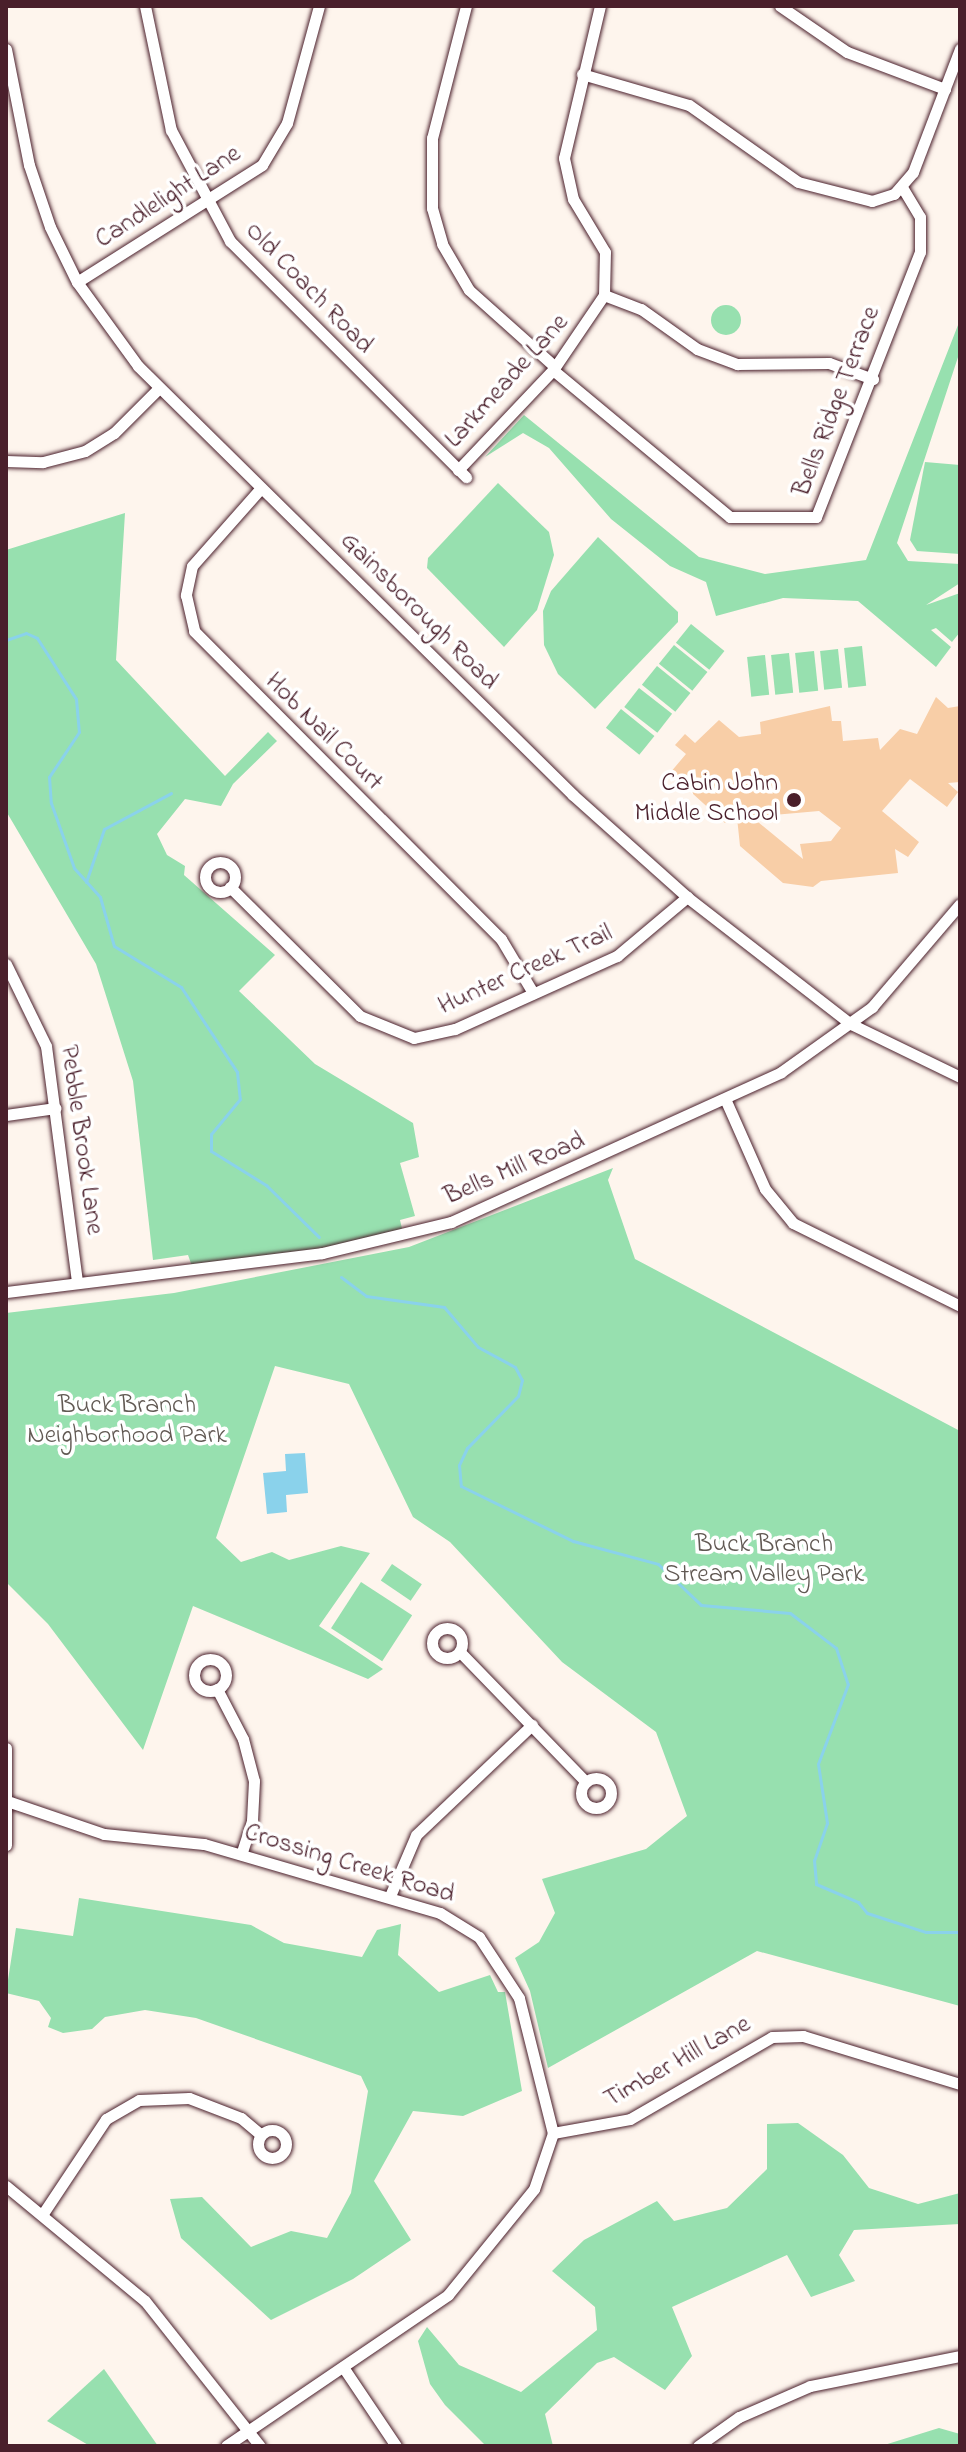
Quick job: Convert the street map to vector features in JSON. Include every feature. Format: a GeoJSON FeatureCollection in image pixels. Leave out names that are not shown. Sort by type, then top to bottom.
{"type":"FeatureCollection","features":[{"type":"Feature","properties":{"kind":"street","name":"Old Coach Road"},"geometry":{"type":"LineString","coordinates":[[145,6],[171,130],[206,206],[270,287],[462,474]]}},
{"type":"Feature","properties":{"kind":"street","name":"Candlelight Lane"},"geometry":{"type":"LineString","coordinates":[[77,282],[242,184],[278,143],[319,6]]}},
{"type":"Feature","properties":{"kind":"street","name":"Bells Ridge Terrace"},"geometry":{"type":"LineString","coordinates":[[466,6],[430,148],[435,219],[469,290],[554,368],[725,514],[740,519],[809,520],[822,513],[923,238],[920,217],[902,187]]}},
{"type":"Feature","properties":{"kind":"street"},"geometry":{"type":"LineString","coordinates":[[600,6],[564,158],[573,199],[605,252],[604,295],[641,309],[697,349],[737,364],[829,363],[873,379]]}},
{"type":"Feature","properties":{"kind":"street"},"geometry":{"type":"LineString","coordinates":[[780,6],[847,52],[945,89]]}},
{"type":"Feature","properties":{"kind":"street","name":"Gainsborough Road"},"geometry":{"type":"LineString","coordinates":[[6,49],[29,165],[77,282],[159,388],[573,795],[687,897],[851,1024],[960,1077]]}},
{"type":"Feature","properties":{"kind":"street"},"geometry":{"type":"LineString","coordinates":[[582,74],[689,105],[798,182],[824,193],[872,201],[902,187],[960,49]]}},
{"type":"Feature","properties":{"kind":"street","name":"Larkmeade Lane"},"geometry":{"type":"LineString","coordinates":[[462,474],[554,368],[604,295]]}},
{"type":"Feature","properties":{"kind":"street"},"geometry":{"type":"LineString","coordinates":[[6,461],[43,462],[85,451],[114,433],[159,388]]}},
{"type":"Feature","properties":{"kind":"street","name":"Hob Nail Court"},"geometry":{"type":"LineString","coordinates":[[261,488],[192,566],[186,595],[194,631],[501,939],[533,993]]}},
{"type":"Feature","properties":{"kind":"street","name":"Hunter Creek Trail"},"geometry":{"type":"LineString","coordinates":[[230,887],[360,1016],[386,1032],[433,1036],[638,944],[687,897]]}},
{"type":"Feature","properties":{"kind":"street","name":"Bells Mill Road"},"geometry":{"type":"LineString","coordinates":[[6,1292],[404,1237],[726,1101],[851,1024],[960,904]]}},
{"type":"Feature","properties":{"kind":"street","name":"Pebble Brook Lane"},"geometry":{"type":"LineString","coordinates":[[6,964],[43,1036],[56,1108],[77,1283]]}},
{"type":"Feature","properties":{"kind":"street"},"geometry":{"type":"LineString","coordinates":[[726,1101],[765,1189],[793,1223],[960,1306]]}},
{"type":"Feature","properties":{"kind":"street"},"geometry":{"type":"LineString","coordinates":[[6,1115],[56,1108]]}},
{"type":"Feature","properties":{"kind":"street"},"geometry":{"type":"LineString","coordinates":[[460,1652],[586,1782]]}},
{"type":"Feature","properties":{"kind":"street"},"geometry":{"type":"LineString","coordinates":[[217,1689],[243,1739],[254,1781],[252,1821],[241,1854]]}},
{"type":"Feature","properties":{"kind":"street"},"geometry":{"type":"LineString","coordinates":[[390,1896],[416,1835],[532,1725]]}},
{"type":"Feature","properties":{"kind":"street"},"geometry":{"type":"LineString","coordinates":[[6,1748],[10,1802],[6,1845]]}},
{"type":"Feature","properties":{"kind":"street","name":"Crossing Creek Road"},"geometry":{"type":"LineString","coordinates":[[10,1802],[121,1838],[182,1840],[241,1854],[390,1896],[465,1926],[506,1970],[553,2133]]}},
{"type":"Feature","properties":{"kind":"street","name":"Timber Hill Lane"},"geometry":{"type":"LineString","coordinates":[[553,2133],[630,2119],[772,2037],[803,2036],[960,2084]]}},
{"type":"Feature","properties":{"kind":"street"},"geometry":{"type":"LineString","coordinates":[[44,2212],[106,2119],[139,2100],[189,2098],[241,2118],[261,2135]]}},
{"type":"Feature","properties":{"kind":"street"},"geometry":{"type":"LineString","coordinates":[[226,2446],[343,2367],[472,2273],[534,2189],[553,2133]]}},
{"type":"Feature","properties":{"kind":"street"},"geometry":{"type":"LineString","coordinates":[[6,2186],[44,2212],[163,2320],[260,2446]]}},
{"type":"Feature","properties":{"kind":"street"},"geometry":{"type":"LineString","coordinates":[[698,2446],[739,2417],[810,2386],[960,2356]]}},
{"type":"Feature","properties":{"kind":"street"},"geometry":{"type":"LineString","coordinates":[[343,2367],[396,2446]]}},
{"type":"Feature","properties":{"kind":"green space"},"geometry":{"type":"Polygon","coordinates":[[[726,305],[737,309],[741,320],[737,331],[726,335],[715,331],[711,320],[715,309],[726,305]]]}},
{"type":"Feature","properties":{"kind":"green space"},"geometry":{"type":"Polygon","coordinates":[[[960,320],[960,351],[897,543],[908,561],[960,564],[960,583],[926,605],[960,593],[960,632],[952,642],[936,628],[931,630],[951,647],[936,667],[858,601],[783,598],[716,616],[706,582],[670,566],[611,519],[549,448],[523,433],[485,457],[524,415],[699,557],[765,574],[866,560],[960,320]]]}},
{"type":"Feature","properties":{"kind":"green space"},"geometry":{"type":"Polygon","coordinates":[[[925,462],[960,465],[960,554],[917,551],[910,540],[925,462]]]}},
{"type":"Feature","properties":{"kind":"green space"},"geometry":{"type":"Polygon","coordinates":[[[498,483],[549,532],[554,555],[537,610],[504,647],[427,568],[428,558],[498,483]]]}},
{"type":"Feature","properties":{"kind":"green space"},"geometry":{"type":"Polygon","coordinates":[[[125,513],[116,660],[225,776],[268,732],[277,741],[233,784],[221,806],[185,799],[157,834],[167,855],[185,866],[184,875],[275,955],[239,991],[315,1064],[413,1123],[419,1157],[400,1163],[415,1216],[400,1220],[404,1237],[193,1269],[188,1255],[153,1260],[133,1081],[96,964],[6,811],[6,550],[125,513]]]}},
{"type":"Feature","properties":{"kind":"green space"},"geometry":{"type":"Polygon","coordinates":[[[598,537],[678,612],[678,622],[595,709],[558,674],[544,645],[543,611],[551,591],[598,537]]]}},
{"type":"Feature","properties":{"kind":"green space"},"geometry":{"type":"Polygon","coordinates":[[[691,624],[724,651],[709,670],[676,643],[691,624]]]}},
{"type":"Feature","properties":{"kind":"green space"},"geometry":{"type":"Polygon","coordinates":[[[674,645],[707,672],[692,691],[659,664],[674,645]]]}},
{"type":"Feature","properties":{"kind":"green space"},"geometry":{"type":"Polygon","coordinates":[[[862,646],[866,686],[848,688],[844,648],[862,646]]]}},
{"type":"Feature","properties":{"kind":"green space"},"geometry":{"type":"Polygon","coordinates":[[[838,649],[842,688],[824,690],[820,651],[838,649]]]}},
{"type":"Feature","properties":{"kind":"green space"},"geometry":{"type":"Polygon","coordinates":[[[814,651],[818,691],[799,693],[795,653],[814,651]]]}},
{"type":"Feature","properties":{"kind":"green space"},"geometry":{"type":"Polygon","coordinates":[[[789,653],[793,693],[775,695],[771,655],[789,653]]]}},
{"type":"Feature","properties":{"kind":"green space"},"geometry":{"type":"Polygon","coordinates":[[[765,655],[769,695],[751,697],[747,657],[765,655]]]}},
{"type":"Feature","properties":{"kind":"green space"},"geometry":{"type":"Polygon","coordinates":[[[657,666],[690,693],[675,712],[642,685],[657,666]]]}},
{"type":"Feature","properties":{"kind":"green space"},"geometry":{"type":"Polygon","coordinates":[[[639,688],[672,714],[657,733],[624,707],[639,688]]]}},
{"type":"Feature","properties":{"kind":"green space"},"geometry":{"type":"Polygon","coordinates":[[[621,709],[654,736],[639,755],[606,728],[621,709]]]}},
{"type":"Feature","properties":{"kind":"green space","name":"Buck Branch Stream Valley Park"},"geometry":{"type":"Polygon","coordinates":[[[613,1168],[608,1180],[635,1259],[960,1431],[960,2006],[757,1951],[548,2068],[530,1991],[515,1958],[539,1942],[555,1913],[542,1879],[646,1849],[687,1816],[656,1732],[562,1662],[450,1542],[413,1517],[349,1384],[275,1366],[216,1538],[241,1562],[272,1552],[289,1560],[341,1546],[370,1553],[319,1626],[383,1669],[368,1679],[193,1606],[143,1750],[48,1624],[6,1582],[6,1313],[174,1293],[409,1247],[613,1168]]]}},
{"type":"Feature","properties":{"kind":"green space"},"geometry":{"type":"Polygon","coordinates":[[[392,1564],[422,1584],[411,1601],[381,1581],[392,1564]]]}},
{"type":"Feature","properties":{"kind":"green space"},"geometry":{"type":"Polygon","coordinates":[[[361,1582],[412,1615],[382,1661],[331,1628],[361,1582]]]}},
{"type":"Feature","properties":{"kind":"green space"},"geometry":{"type":"Polygon","coordinates":[[[79,1898],[251,1925],[284,1943],[362,1957],[377,1930],[401,1924],[398,1955],[439,1992],[490,1975],[498,1992],[505,1992],[522,2091],[463,2116],[413,2111],[374,2181],[411,2240],[353,2279],[271,2320],[181,2238],[170,2199],[202,2197],[251,2247],[291,2231],[327,2238],[351,2193],[368,2091],[361,2076],[196,2018],[145,2010],[105,2017],[92,2029],[63,2033],[48,2027],[51,2018],[39,2001],[6,1993],[16,1928],[73,1936],[79,1898]]]}},
{"type":"Feature","properties":{"kind":"green space"},"geometry":{"type":"Polygon","coordinates":[[[798,2123],[843,2155],[869,2188],[918,2204],[960,2193],[960,2224],[854,2230],[839,2255],[855,2281],[811,2297],[787,2255],[672,2307],[692,2356],[665,2390],[614,2357],[597,2363],[545,2414],[553,2446],[486,2446],[445,2405],[430,2384],[418,2341],[427,2327],[459,2365],[521,2392],[597,2330],[595,2307],[552,2271],[584,2240],[657,2201],[674,2221],[727,2208],[767,2169],[767,2124],[798,2123]]]}},
{"type":"Feature","properties":{"kind":"green space"},"geometry":{"type":"Polygon","coordinates":[[[104,2369],[158,2446],[90,2446],[47,2421],[104,2369]]]}},
{"type":"Feature","properties":{"kind":"green space"},"geometry":{"type":"Polygon","coordinates":[[[939,2428],[960,2434],[960,2446],[881,2446],[939,2428]]]}},
{"type":"Feature","properties":{"kind":"water"},"geometry":{"type":"Polygon","coordinates":[[[305,1453],[308,1493],[286,1495],[287,1512],[267,1514],[263,1473],[286,1471],[285,1454],[305,1453]]]}},
{"type":"Feature","properties":{"kind":"building","name":"Cabin John Middle School"},"geometry":{"type":"Polygon","coordinates":[[[936,697],[948,708],[960,706],[960,782],[948,783],[958,792],[947,807],[910,779],[882,811],[919,842],[908,857],[895,849],[898,873],[821,881],[813,887],[783,883],[740,846],[736,808],[725,823],[670,773],[686,754],[675,745],[685,734],[695,743],[719,720],[739,737],[761,734],[760,722],[830,706],[832,721],[841,721],[843,741],[878,738],[880,750],[900,729],[917,734],[936,697]],[[819,811],[752,817],[803,859],[800,844],[831,841],[841,828],[819,811]]]}},
{"type":"Feature","properties":{"kind":"waterway"},"geometry":{"type":"LineString","coordinates":[[6,640],[26,633],[37,638],[76,699],[79,732],[49,777],[51,803],[74,868],[100,897],[114,946],[181,987],[237,1072],[240,1099],[211,1134],[211,1151],[266,1185],[319,1237]]}},
{"type":"Feature","properties":{"kind":"waterway"},"geometry":{"type":"LineString","coordinates":[[86,882],[104,829],[171,793]]}},
{"type":"Feature","properties":{"kind":"waterway"},"geometry":{"type":"LineString","coordinates":[[341,1277],[366,1296],[444,1307],[478,1347],[515,1367],[522,1380],[518,1396],[467,1448],[459,1465],[461,1486],[573,1541],[658,1564],[701,1605],[790,1613],[836,1648],[848,1684],[818,1764],[827,1823],[814,1860],[816,1884],[858,1902],[867,1913],[926,1932],[960,1932]]}},
{"type":"Feature","properties":{"kind":"place","name":"Cabin John Middle School"},"geometry":{"type":"Point","coordinates":[794,800]}},
{"type":"Feature","properties":{"kind":"park label","name":"Buck Branch Neighborhood Park"},"geometry":{"type":"Point","coordinates":[127,1422]}}]}
